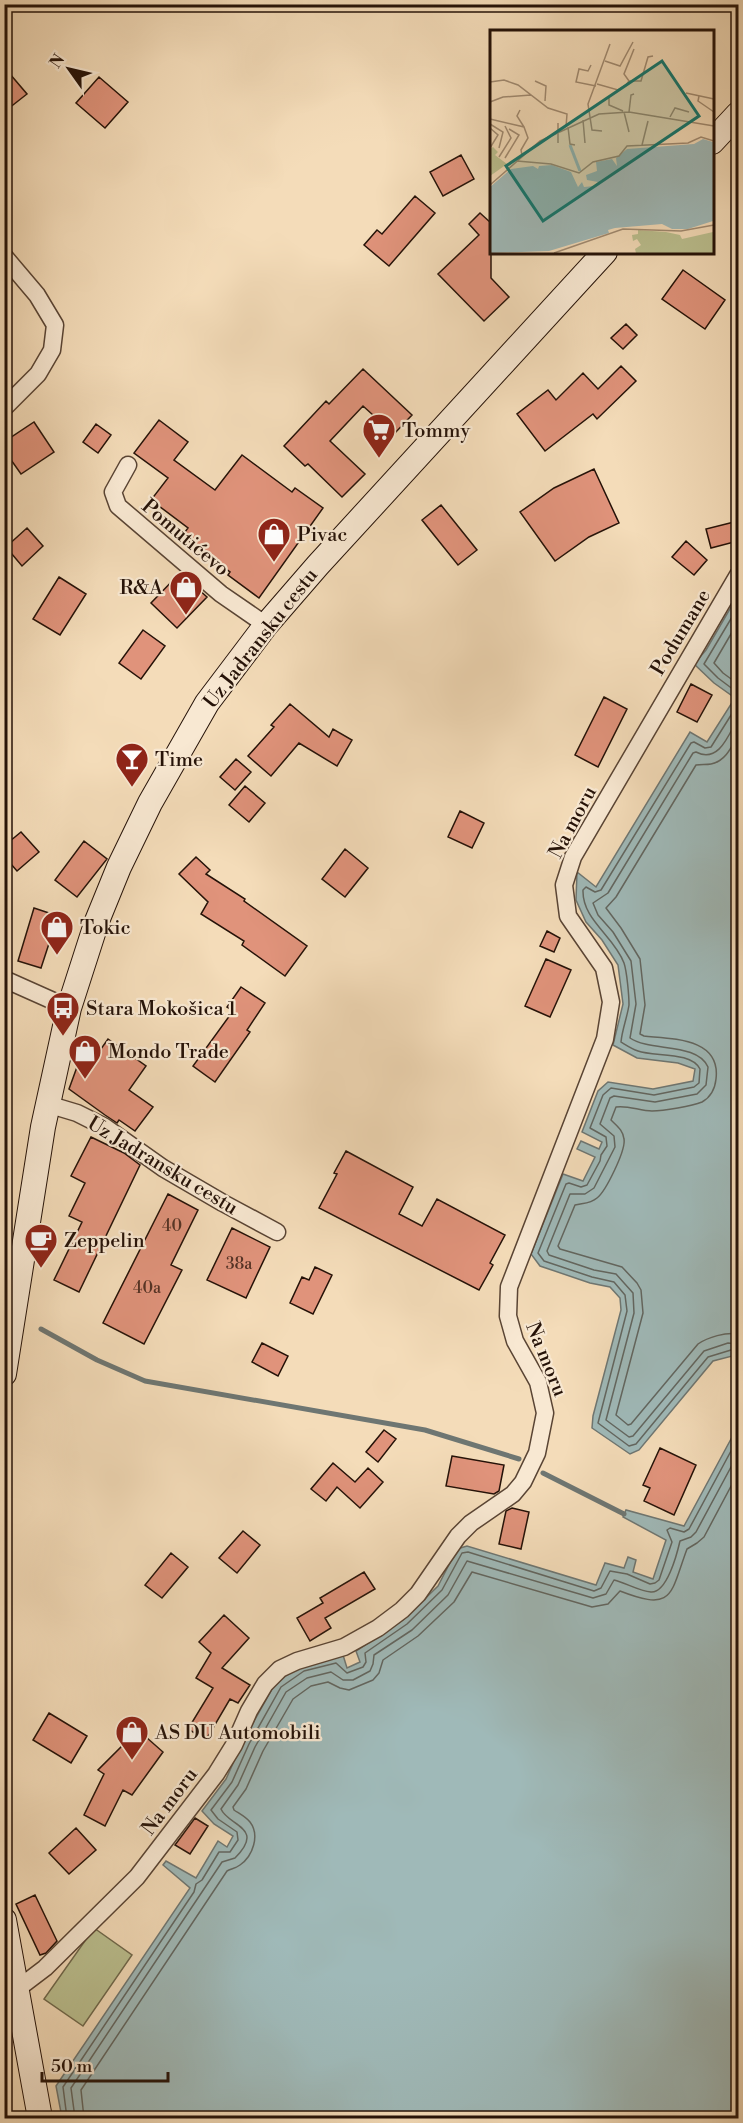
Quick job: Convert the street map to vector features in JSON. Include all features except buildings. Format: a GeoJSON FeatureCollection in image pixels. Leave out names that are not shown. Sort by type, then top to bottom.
{"type":"FeatureCollection","features":[{"type":"Feature","properties":{"kind":"main road"},"geometry":{"type":"LineString","coordinates":[[713,140],[738,114]]}},
{"type":"Feature","properties":{"kind":"main road","name":"Uz Jadransku cestu"},"geometry":{"type":"LineString","coordinates":[[4,1374],[9,1304],[47,1104],[69,1008],[97,921],[119,867],[150,803],[207,703],[266,625],[318,564],[603,254]]}},
{"type":"Feature","properties":{"kind":"main road"},"geometry":{"type":"LineString","coordinates":[[4,1920],[40,2118]]}},
{"type":"Feature","properties":{"kind":"street"},"geometry":{"type":"LineString","coordinates":[[4,256],[37,296],[55,326],[52,350],[38,374],[4,408]]}},
{"type":"Feature","properties":{"kind":"street","name":"Pomutićevo"},"geometry":{"type":"LineString","coordinates":[[128,465],[113,492],[118,506],[221,594],[266,625]]}},
{"type":"Feature","properties":{"kind":"street","name":"Podumane"},"geometry":{"type":"LineString","coordinates":[[658,711],[738,575]]}},
{"type":"Feature","properties":{"kind":"street","name":"Na moru"},"geometry":{"type":"LineString","coordinates":[[16,1990],[45,1968],[150,1861],[216,1774],[234,1745],[249,1711],[265,1684],[280,1670],[297,1661],[344,1647],[378,1628],[402,1610],[418,1594],[458,1536],[471,1523],[513,1494],[523,1482],[537,1453],[546,1413],[538,1382],[515,1341],[508,1316],[509,1287],[606,1039],[611,1002],[604,968],[568,916],[564,885],[573,857],[658,711]]}},
{"type":"Feature","properties":{"kind":"street"},"geometry":{"type":"LineString","coordinates":[[4,979],[69,1008]]}},
{"type":"Feature","properties":{"kind":"street","name":"Uz Jadransku cestu"},"geometry":{"type":"LineString","coordinates":[[47,1104],[77,1113],[105,1126],[163,1168],[277,1232]]}},
{"type":"Feature","properties":{"kind":"green space"},"geometry":{"type":"Polygon","coordinates":[[[94,1928],[132,1955],[83,2026],[44,1999],[94,1928]]]}},
{"type":"Feature","properties":{"kind":"water"},"geometry":{"type":"Polygon","coordinates":[[[738,595],[738,1365],[732,1356],[713,1361],[639,1450],[630,1454],[592,1428],[593,1416],[621,1310],[620,1298],[610,1287],[590,1283],[540,1266],[531,1254],[563,1174],[583,1181],[595,1157],[577,1149],[581,1141],[599,1149],[602,1142],[582,1132],[598,1091],[608,1082],[653,1089],[693,1081],[695,1069],[678,1063],[637,1058],[613,1045],[623,1004],[618,965],[602,940],[586,922],[576,900],[577,872],[596,887],[690,732],[707,742],[735,698],[714,683],[694,664],[706,650],[738,595]]]}},
{"type":"Feature","properties":{"kind":"water"},"geometry":{"type":"Polygon","coordinates":[[[738,1426],[738,2118],[62,2118],[56,2086],[190,1888],[163,1865],[166,1861],[196,1878],[218,1841],[227,1847],[233,1836],[214,1824],[202,1811],[226,1779],[243,1741],[276,1682],[302,1665],[343,1655],[347,1668],[360,1662],[356,1651],[403,1620],[438,1586],[457,1549],[467,1546],[596,1585],[605,1563],[624,1568],[628,1557],[636,1560],[633,1572],[653,1579],[666,1540],[623,1517],[626,1510],[684,1526],[738,1426]]]}},
{"type":"Feature","properties":{"kind":"waterway"},"geometry":{"type":"LineString","coordinates":[[41,1329],[97,1360],[145,1381],[425,1430],[519,1459]]}},
{"type":"Feature","properties":{"kind":"waterway"},"geometry":{"type":"LineString","coordinates":[[543,1473],[624,1514]]}},
{"type":"Feature","properties":{"kind":"place","name":"Tommy"},"geometry":{"type":"Point","coordinates":[379,459]}},
{"type":"Feature","properties":{"kind":"place","name":"Pivac"},"geometry":{"type":"Point","coordinates":[274,563]}},
{"type":"Feature","properties":{"kind":"place","name":"R&A"},"geometry":{"type":"Point","coordinates":[186,616]}},
{"type":"Feature","properties":{"kind":"place","name":"Time"},"geometry":{"type":"Point","coordinates":[132,788]}},
{"type":"Feature","properties":{"kind":"place","name":"Tokic"},"geometry":{"type":"Point","coordinates":[57,956]}},
{"type":"Feature","properties":{"kind":"place","name":"Stara Mokošica 1"},"geometry":{"type":"Point","coordinates":[63,1037]}},
{"type":"Feature","properties":{"kind":"place","name":"Mondo Trade"},"geometry":{"type":"Point","coordinates":[85,1080]}},
{"type":"Feature","properties":{"kind":"place","name":"Zeppelin"},"geometry":{"type":"Point","coordinates":[41,1269]}},
{"type":"Feature","properties":{"kind":"place","name":"AS DU Automobili"},"geometry":{"type":"Point","coordinates":[132,1761]}}]}
